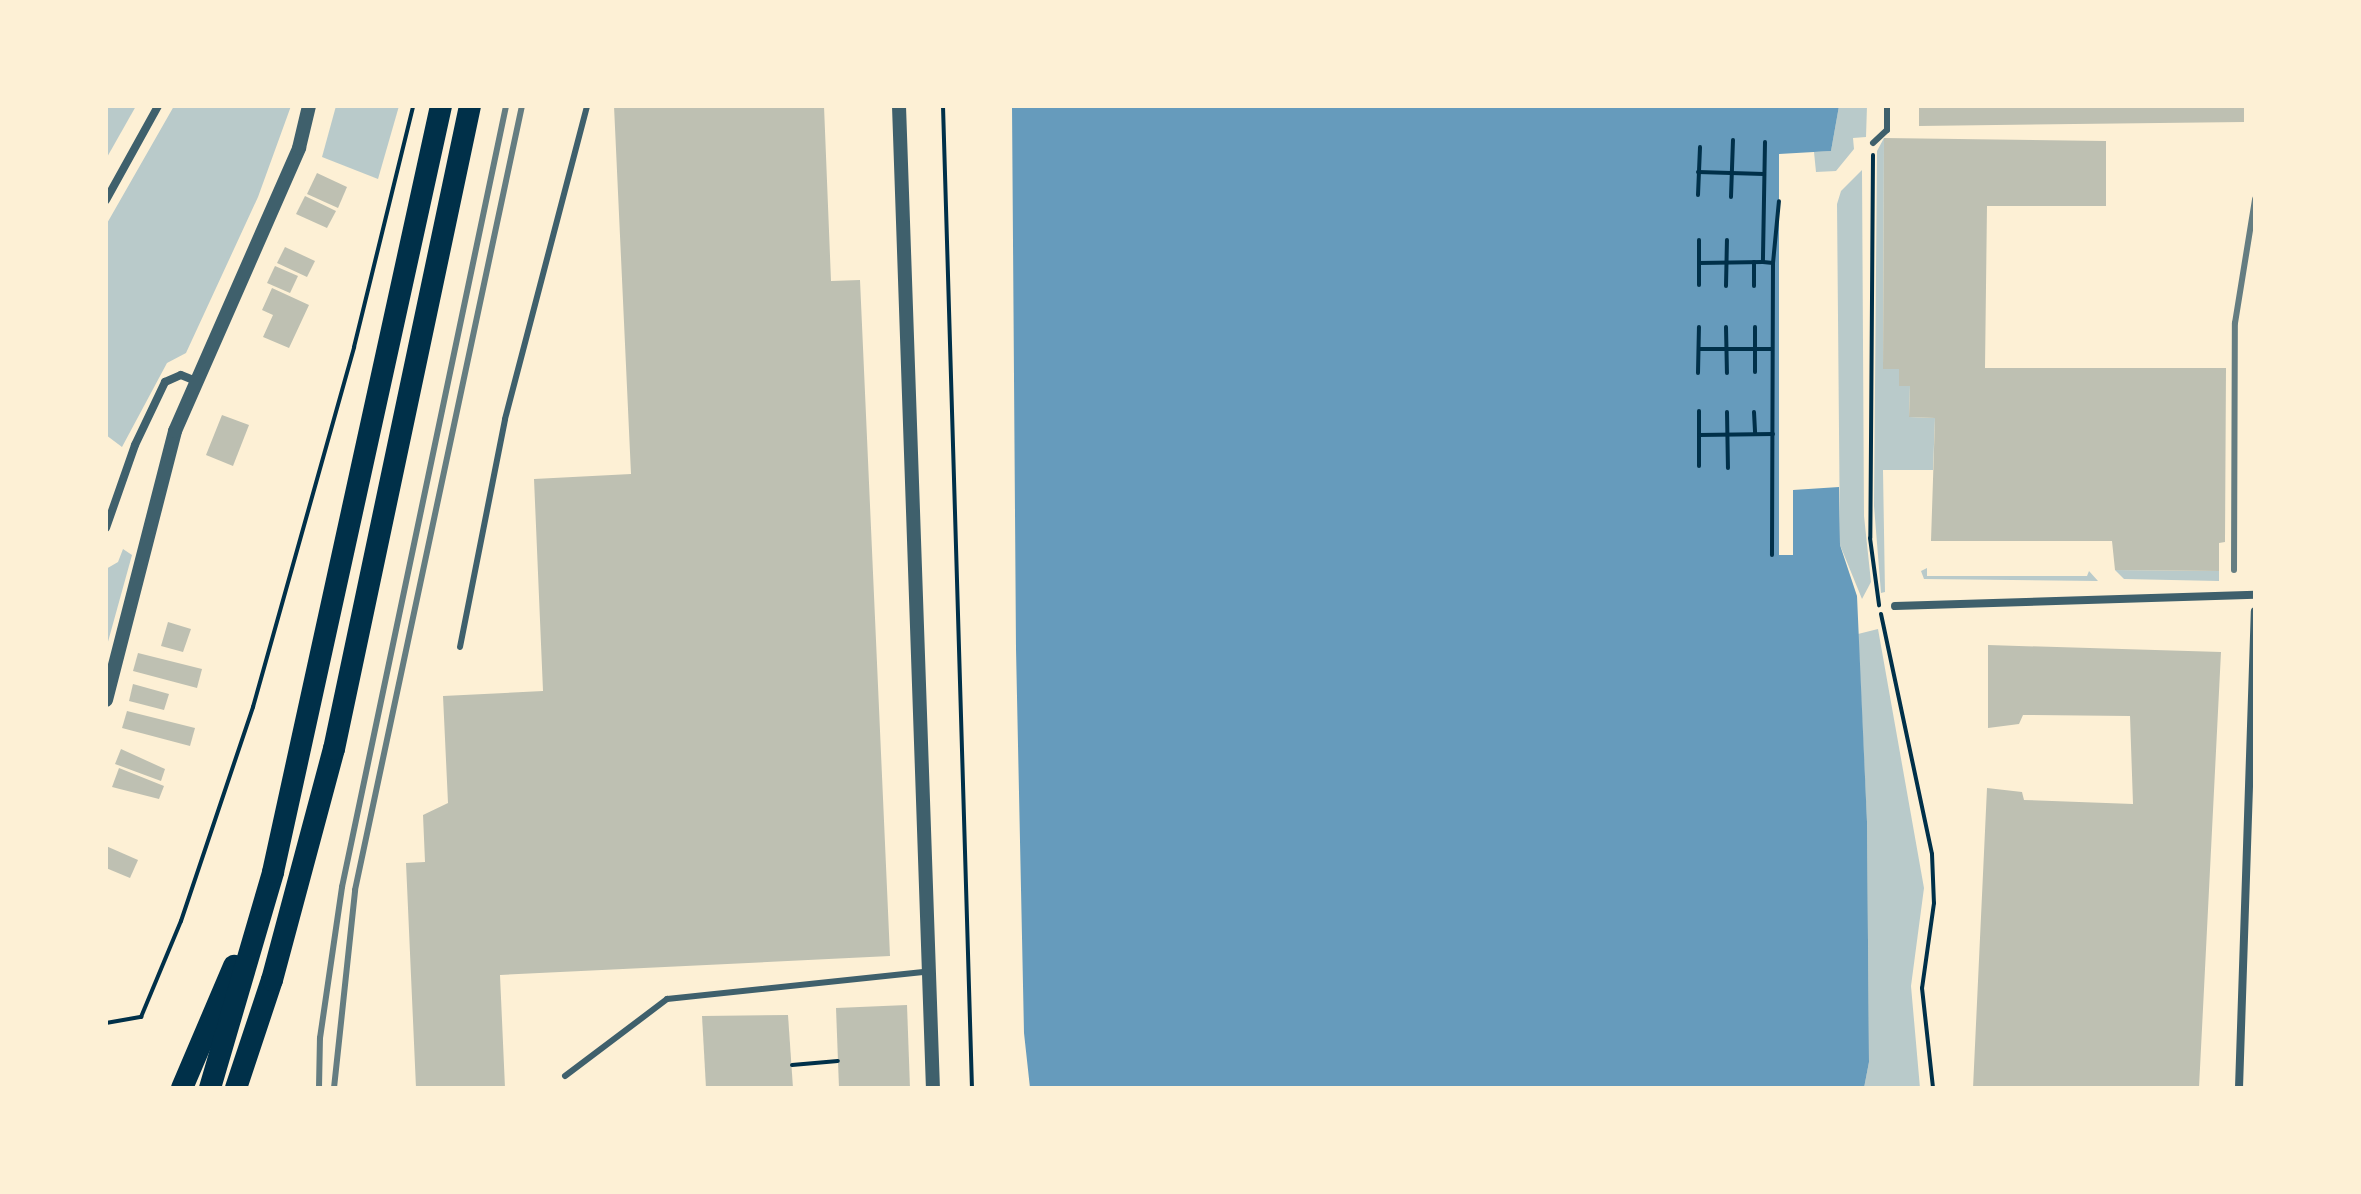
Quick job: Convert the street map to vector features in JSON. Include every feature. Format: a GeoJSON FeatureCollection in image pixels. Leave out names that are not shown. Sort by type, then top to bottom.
{"type":"FeatureCollection","features":[{"type":"Feature","properties":{"kind":"highway"},"geometry":{"type":"LineString","coordinates":[[210,1088],[273,872],[441,106]]}},
{"type":"Feature","properties":{"kind":"highway"},"geometry":{"type":"LineString","coordinates":[[236,1088],[272,980],[334,749],[470,106]]}},
{"type":"Feature","properties":{"kind":"highway"},"geometry":{"type":"LineString","coordinates":[[182,1088],[273,872]]}},
{"type":"Feature","properties":{"kind":"street"},"geometry":{"type":"LineString","coordinates":[[106,200],[158,106]]}},
{"type":"Feature","properties":{"kind":"street"},"geometry":{"type":"LineString","coordinates":[[106,700],[175,431],[299,148],[309,106]]}},
{"type":"Feature","properties":{"kind":"street"},"geometry":{"type":"LineString","coordinates":[[899,106],[933,1088]]}},
{"type":"Feature","properties":{"kind":"street"},"geometry":{"type":"LineString","coordinates":[[106,528],[135,445],[165,382],[181,375],[198,382]]}},
{"type":"Feature","properties":{"kind":"street"},"geometry":{"type":"LineString","coordinates":[[1895,606],[2255,595]]}},
{"type":"Feature","properties":{"kind":"street"},"geometry":{"type":"LineString","coordinates":[[2239,1088],[2255,611]]}},
{"type":"Feature","properties":{"kind":"lane"},"geometry":{"type":"LineString","coordinates":[[460,647],[505,419],[587,106]]}},
{"type":"Feature","properties":{"kind":"lane"},"geometry":{"type":"LineString","coordinates":[[1873,143],[1887,130],[1887,106]]}},
{"type":"Feature","properties":{"kind":"lane"},"geometry":{"type":"LineString","coordinates":[[2244,912],[2255,912]]}},
{"type":"Feature","properties":{"kind":"lane"},"geometry":{"type":"LineString","coordinates":[[565,1076],[667,999],[928,972]]}},
{"type":"Feature","properties":{"kind":"path"},"geometry":{"type":"LineString","coordinates":[[106,1023],[141,1017],[181,921],[270,647],[354,347],[413,106]]}},
{"type":"Feature","properties":{"kind":"path"},"geometry":{"type":"LineString","coordinates":[[943,106],[972,1088]]}},
{"type":"Feature","properties":{"kind":"path"},"geometry":{"type":"LineString","coordinates":[[1731,197],[1733,140]]}},
{"type":"Feature","properties":{"kind":"path"},"geometry":{"type":"LineString","coordinates":[[1763,262],[1765,142]]}},
{"type":"Feature","properties":{"kind":"path"},"geometry":{"type":"LineString","coordinates":[[1698,195],[1700,147]]}},
{"type":"Feature","properties":{"kind":"path"},"geometry":{"type":"LineString","coordinates":[[1698,172],[1764,174]]}},
{"type":"Feature","properties":{"kind":"path"},"geometry":{"type":"LineString","coordinates":[[1772,555],[1773,263],[1779,201]]}},
{"type":"Feature","properties":{"kind":"path"},"geometry":{"type":"LineString","coordinates":[[1699,240],[1699,285]]}},
{"type":"Feature","properties":{"kind":"path"},"geometry":{"type":"LineString","coordinates":[[1726,286],[1727,240]]}},
{"type":"Feature","properties":{"kind":"path"},"geometry":{"type":"LineString","coordinates":[[1754,262],[1754,286]]}},
{"type":"Feature","properties":{"kind":"path"},"geometry":{"type":"LineString","coordinates":[[1699,263],[1773,263]]}},
{"type":"Feature","properties":{"kind":"path"},"geometry":{"type":"LineString","coordinates":[[1698,373],[1699,327]]}},
{"type":"Feature","properties":{"kind":"path"},"geometry":{"type":"LineString","coordinates":[[1726,327],[1727,373]]}},
{"type":"Feature","properties":{"kind":"path"},"geometry":{"type":"LineString","coordinates":[[1755,327],[1755,372]]}},
{"type":"Feature","properties":{"kind":"path"},"geometry":{"type":"LineString","coordinates":[[1699,349],[1772,349]]}},
{"type":"Feature","properties":{"kind":"path"},"geometry":{"type":"LineString","coordinates":[[1699,411],[1699,466]]}},
{"type":"Feature","properties":{"kind":"path"},"geometry":{"type":"LineString","coordinates":[[1727,412],[1728,468]]}},
{"type":"Feature","properties":{"kind":"path"},"geometry":{"type":"LineString","coordinates":[[1754,412],[1755,434]]}},
{"type":"Feature","properties":{"kind":"path"},"geometry":{"type":"LineString","coordinates":[[1699,435],[1773,434]]}},
{"type":"Feature","properties":{"kind":"path"},"geometry":{"type":"LineString","coordinates":[[792,1065],[838,1061]]}},
{"type":"Feature","properties":{"kind":"shaded area"},"geometry":{"type":"Polygon","coordinates":[[[106,106],[136,106],[106,159],[106,106]]]}},
{"type":"Feature","properties":{"kind":"shaded area"},"geometry":{"type":"Polygon","coordinates":[[[174,106],[291,106],[258,197],[186,353],[167,363],[122,447],[106,435],[106,225],[174,106]]]}},
{"type":"Feature","properties":{"kind":"shaded area"},"geometry":{"type":"Polygon","coordinates":[[[336,106],[399,106],[378,179],[322,157],[336,106]]]}},
{"type":"Feature","properties":{"kind":"shaded area"},"geometry":{"type":"Polygon","coordinates":[[[1839,106],[1867,106],[1866,137],[1853,138],[1854,149],[1836,171],[1816,172],[1814,152],[1831,151],[1839,106]]]}},
{"type":"Feature","properties":{"kind":"shaded area"},"geometry":{"type":"Polygon","coordinates":[[[1884,138],[1883,369],[1899,369],[1910,386],[1909,417],[1935,418],[1933,470],[1883,470],[1885,592],[1881,593],[1874,506],[1877,151],[1884,138]]]}},
{"type":"Feature","properties":{"kind":"shaded area"},"geometry":{"type":"Polygon","coordinates":[[[1862,170],[1864,516],[1871,582],[1862,599],[1840,545],[1837,204],[1841,191],[1862,170]]]}},
{"type":"Feature","properties":{"kind":"shaded area"},"geometry":{"type":"Polygon","coordinates":[[[123,549],[132,555],[106,649],[106,569],[118,562],[123,549]]]}},
{"type":"Feature","properties":{"kind":"shaded area"},"geometry":{"type":"Polygon","coordinates":[[[1927,568],[1927,576],[2087,576],[2089,571],[2098,581],[1924,579],[1921,571],[1927,568]]]}},
{"type":"Feature","properties":{"kind":"shaded area"},"geometry":{"type":"Polygon","coordinates":[[[2115,570],[2219,571],[2219,581],[2124,579],[2115,570]]]}},
{"type":"Feature","properties":{"kind":"shaded area"},"geometry":{"type":"Polygon","coordinates":[[[1878,629],[1924,888],[1911,986],[1920,1088],[1864,1088],[1869,1062],[1867,822],[1858,634],[1878,629]]]}},
{"type":"Feature","properties":{"kind":"water"},"geometry":{"type":"Polygon","coordinates":[[[1012,106],[1839,106],[1831,151],[1779,154],[1779,555],[1793,555],[1793,490],[1839,487],[1840,545],[1857,596],[1867,822],[1869,1062],[1864,1088],[1030,1088],[1024,1033],[1016,649],[1012,106]]]}},
{"type":"Feature","properties":{"kind":"building"},"geometry":{"type":"Polygon","coordinates":[[[614,106],[824,106],[831,281],[860,280],[890,956],[500,975],[505,1088],[416,1088],[406,863],[425,862],[423,815],[448,803],[443,696],[543,691],[534,479],[631,474],[614,106]]]}},
{"type":"Feature","properties":{"kind":"building"},"geometry":{"type":"Polygon","coordinates":[[[1919,106],[2244,106],[2244,122],[1919,126],[1919,106]]]}},
{"type":"Feature","properties":{"kind":"building"},"geometry":{"type":"Polygon","coordinates":[[[1884,138],[2106,141],[2106,206],[1987,206],[1985,368],[2226,368],[2225,542],[2219,543],[2219,571],[2115,570],[2112,541],[1931,541],[1935,418],[1909,417],[1910,386],[1899,386],[1899,369],[1883,369],[1884,138]]]}},
{"type":"Feature","properties":{"kind":"building"},"geometry":{"type":"Polygon","coordinates":[[[317,173],[347,187],[338,208],[307,194],[317,173]]]}},
{"type":"Feature","properties":{"kind":"building"},"geometry":{"type":"Polygon","coordinates":[[[305,196],[336,211],[327,228],[296,214],[305,196]]]}},
{"type":"Feature","properties":{"kind":"building"},"geometry":{"type":"Polygon","coordinates":[[[285,247],[315,261],[307,277],[277,263],[285,247]]]}},
{"type":"Feature","properties":{"kind":"building"},"geometry":{"type":"Polygon","coordinates":[[[275,266],[298,276],[290,293],[267,283],[275,266]]]}},
{"type":"Feature","properties":{"kind":"building"},"geometry":{"type":"Polygon","coordinates":[[[272,288],[309,305],[289,348],[263,337],[273,315],[262,310],[272,288]]]}},
{"type":"Feature","properties":{"kind":"building"},"geometry":{"type":"Polygon","coordinates":[[[222,415],[249,425],[233,466],[206,455],[222,415]]]}},
{"type":"Feature","properties":{"kind":"building"},"geometry":{"type":"Polygon","coordinates":[[[168,622],[191,629],[183,652],[161,646],[168,622]]]}},
{"type":"Feature","properties":{"kind":"building"},"geometry":{"type":"Polygon","coordinates":[[[1988,645],[2221,652],[2199,1088],[1973,1088],[1987,788],[2022,792],[2024,800],[2133,804],[2130,716],[2023,715],[2019,724],[1988,728],[1988,645]]]}},
{"type":"Feature","properties":{"kind":"building"},"geometry":{"type":"Polygon","coordinates":[[[138,653],[202,669],[197,688],[133,671],[138,653]]]}},
{"type":"Feature","properties":{"kind":"building"},"geometry":{"type":"Polygon","coordinates":[[[133,684],[169,694],[164,710],[129,701],[133,684]]]}},
{"type":"Feature","properties":{"kind":"building"},"geometry":{"type":"Polygon","coordinates":[[[127,711],[195,728],[190,746],[122,728],[127,711]]]}},
{"type":"Feature","properties":{"kind":"building"},"geometry":{"type":"Polygon","coordinates":[[[121,749],[165,769],[161,781],[115,764],[121,749]]]}},
{"type":"Feature","properties":{"kind":"building"},"geometry":{"type":"Polygon","coordinates":[[[119,768],[164,786],[159,799],[112,787],[119,768]]]}},
{"type":"Feature","properties":{"kind":"building"},"geometry":{"type":"Polygon","coordinates":[[[106,846],[138,860],[130,878],[106,868],[106,846]]]}},
{"type":"Feature","properties":{"kind":"building"},"geometry":{"type":"Polygon","coordinates":[[[907,1005],[910,1088],[839,1088],[836,1008],[907,1005]]]}},
{"type":"Feature","properties":{"kind":"building"},"geometry":{"type":"Polygon","coordinates":[[[788,1015],[793,1088],[706,1088],[702,1016],[788,1015]]]}},
{"type":"Feature","properties":{"kind":"railway"},"geometry":{"type":"LineString","coordinates":[[319,1088],[320,1038],[342,887],[506,106]]}},
{"type":"Feature","properties":{"kind":"railway"},"geometry":{"type":"LineString","coordinates":[[334,1088],[355,890],[522,106]]}},
{"type":"Feature","properties":{"kind":"railway"},"geometry":{"type":"LineString","coordinates":[[2234,570],[2235,323],[2255,199]]}}]}
